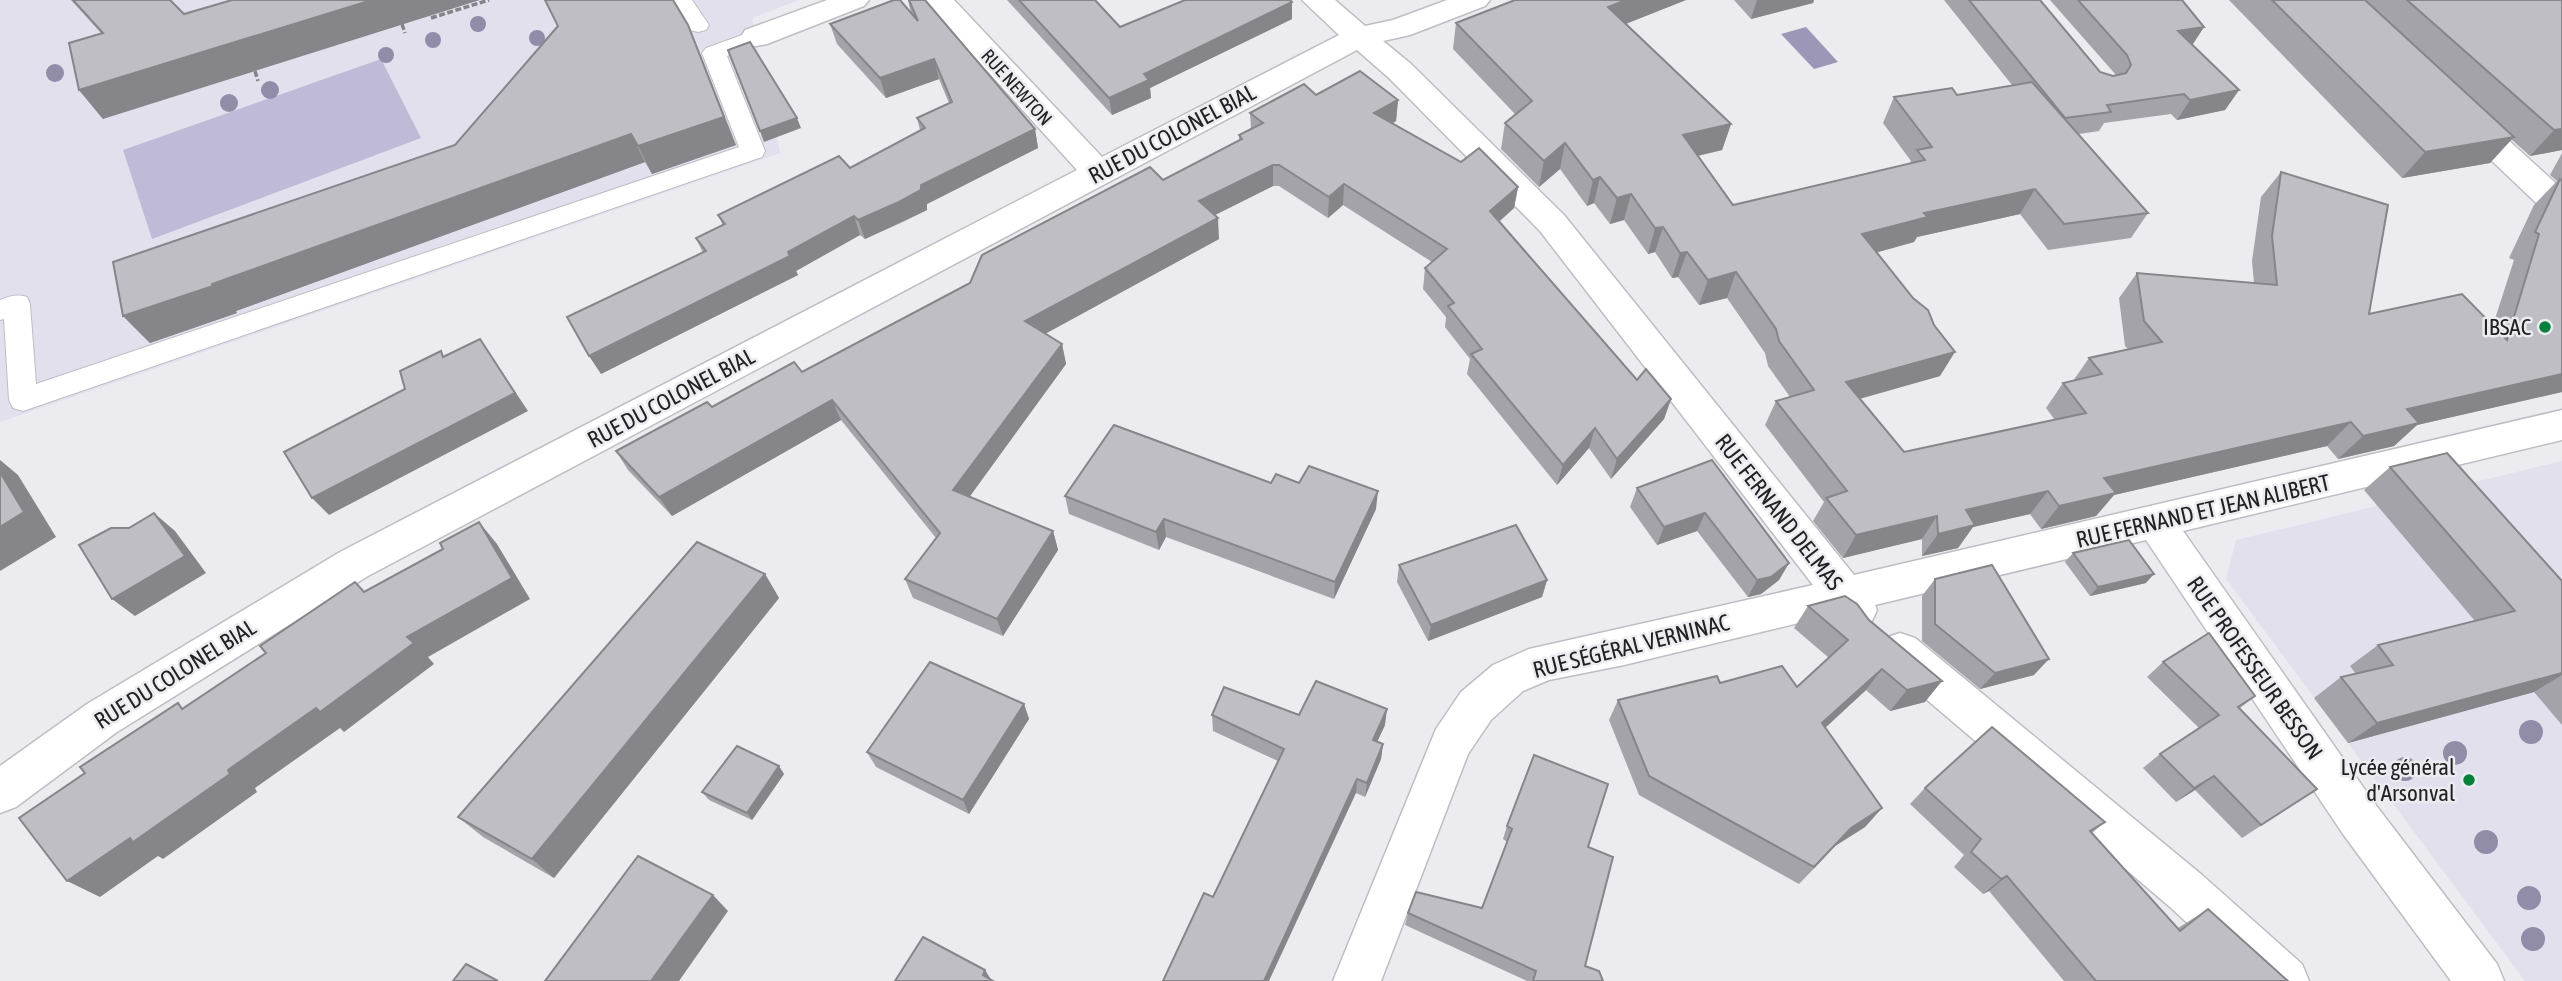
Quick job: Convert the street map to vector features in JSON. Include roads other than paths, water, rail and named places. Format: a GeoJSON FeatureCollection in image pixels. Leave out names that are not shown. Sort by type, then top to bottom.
{"type":"FeatureCollection","features":[{"type":"Feature","properties":{"kind":"street"},"geometry":{"type":"LineString","coordinates":[[768,25],[854,0]]}},
{"type":"Feature","properties":{"kind":"street","name":"RUE NEWTON"},"geometry":{"type":"LineString","coordinates":[[938,0],[1099,173]]}},
{"type":"Feature","properties":{"kind":"street","name":"RUE FERNAND DELMAS"},"geometry":{"type":"LineString","coordinates":[[1317,0],[1426,95],[1552,223],[1871,627],[2186,891],[2285,981]]}},
{"type":"Feature","properties":{"kind":"street","name":"RUE DU COLONEL BIAL"},"geometry":{"type":"LineString","coordinates":[[0,792],[102,718],[354,564],[1360,36],[1400,28],[1475,0]]}},
{"type":"Feature","properties":{"kind":"street"},"geometry":{"type":"LineString","coordinates":[[2440,95],[2562,208]]}},
{"type":"Feature","properties":{"kind":"street","name":"RUE FERNAND ET JEAN ALIBERT"},"geometry":{"type":"LineString","coordinates":[[1843,594],[2156,523],[2562,425]]}},
{"type":"Feature","properties":{"kind":"street","name":"RUE PROFESSEUR BESSON"},"geometry":{"type":"LineString","coordinates":[[2156,523],[2359,819],[2480,981]]}},
{"type":"Feature","properties":{"kind":"street","name":"RUE SÉGÉRAL VERNINAC"},"geometry":{"type":"LineString","coordinates":[[1357,981],[1451,743],[1476,706],[1508,678],[1544,662],[1624,647],[1843,594]]}},
{"type":"Feature","properties":{"kind":"lane"},"geometry":{"type":"LineString","coordinates":[[681,0],[698,25]]}},
{"type":"Feature","properties":{"kind":"lane"},"geometry":{"type":"LineString","coordinates":[[0,310],[17,304],[23,400],[754,151],[714,53],[768,25]]}},
{"type":"Feature","properties":{"kind":"place","name":"IBSAC"},"geometry":{"type":"Point","coordinates":[2545,327]}},
{"type":"Feature","properties":{"kind":"place","name":"Lycée général d'Arsonval"},"geometry":{"type":"Point","coordinates":[2469,780]}}]}
